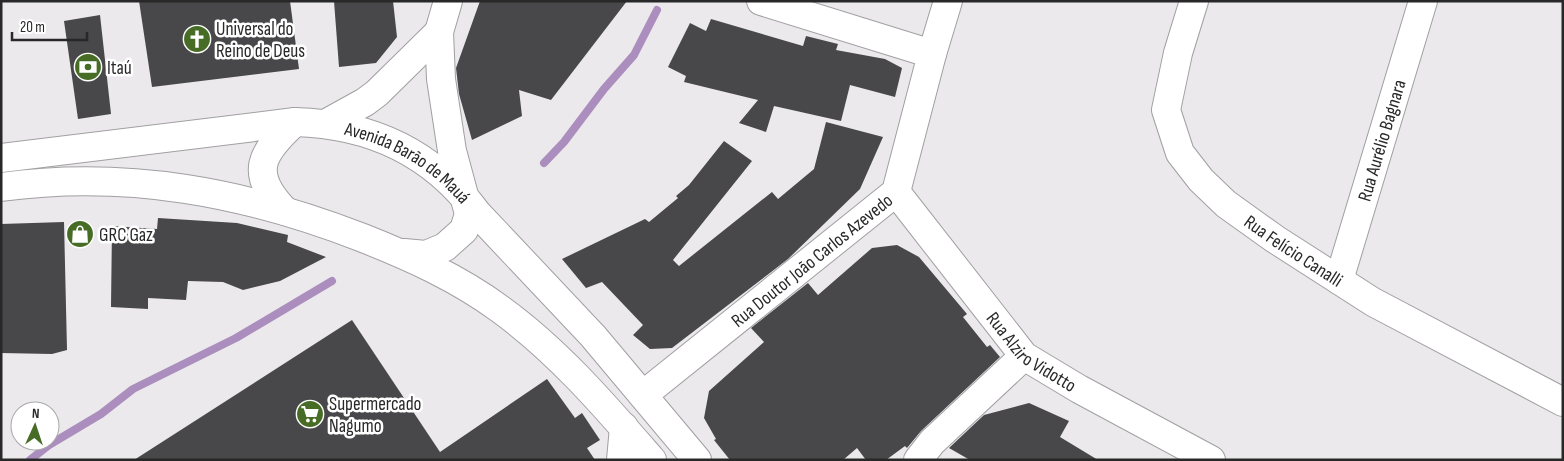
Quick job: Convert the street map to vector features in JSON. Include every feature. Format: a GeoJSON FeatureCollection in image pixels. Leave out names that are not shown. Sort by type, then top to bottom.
{"type":"FeatureCollection","features":[{"type":"Feature","properties":{"kind":"street"},"geometry":{"type":"LineString","coordinates":[[397,252],[426,255],[458,237],[464,230],[469,214],[446,120],[438,32],[448,1]]}},
{"type":"Feature","properties":{"kind":"street"},"geometry":{"type":"LineString","coordinates":[[761,1],[932,54]]}},
{"type":"Feature","properties":{"kind":"street","name":"Rua Doutor João Carlos Azevedo"},"geometry":{"type":"LineString","coordinates":[[643,395],[896,192],[932,54],[948,1]]}},
{"type":"Feature","properties":{"kind":"street","name":"Rua Felício Canalli"},"geometry":{"type":"LineString","coordinates":[[1194,1],[1178,53],[1166,110],[1180,153],[1201,180],[1226,204],[1275,239],[1372,302],[1563,402]]}},
{"type":"Feature","properties":{"kind":"street","name":"Rua Aurélio Bagnara"},"geometry":{"type":"LineString","coordinates":[[1339,280],[1423,1]]}},
{"type":"Feature","properties":{"kind":"street"},"geometry":{"type":"LineString","coordinates":[[327,123],[365,102],[377,93],[438,32]]}},
{"type":"Feature","properties":{"kind":"street"},"geometry":{"type":"LineString","coordinates":[[285,211],[273,198],[262,172],[263,162],[268,148],[295,122]]}},
{"type":"Feature","properties":{"kind":"street","name":"Avenida Barão de Mauá"},"geometry":{"type":"LineString","coordinates":[[1,158],[295,122],[327,123],[370,134],[401,147],[432,165],[463,193],[477,213],[593,336],[698,460]]}},
{"type":"Feature","properties":{"kind":"street"},"geometry":{"type":"LineString","coordinates":[[1,187],[118,181],[209,191],[285,211],[397,252],[452,276],[501,309],[563,361],[652,460]]}},
{"type":"Feature","properties":{"kind":"street","name":"Rua Alziro Vidotto"},"geometry":{"type":"LineString","coordinates":[[896,192],[1024,356],[1079,390],[1210,460]]}},
{"type":"Feature","properties":{"kind":"street"},"geometry":{"type":"LineString","coordinates":[[918,460],[932,442],[1024,356]]}},
{"type":"Feature","properties":{"kind":"street"},"geometry":{"type":"LineString","coordinates":[[620,460],[624,427]]}},
{"type":"Feature","properties":{"kind":"building","name":"Universal do Reino de Deus"},"geometry":{"type":"Polygon","coordinates":[[[139,1],[290,1],[299,69],[152,87],[139,1]]]}},
{"type":"Feature","properties":{"kind":"building"},"geometry":{"type":"Polygon","coordinates":[[[334,1],[393,1],[397,37],[376,63],[339,67],[334,1]]]}},
{"type":"Feature","properties":{"kind":"building"},"geometry":{"type":"Polygon","coordinates":[[[480,1],[627,1],[551,100],[519,90],[522,116],[472,140],[459,94],[456,68],[480,1]]]}},
{"type":"Feature","properties":{"kind":"building","name":"Itaú"},"geometry":{"type":"Polygon","coordinates":[[[100,15],[111,114],[78,119],[64,21],[100,15]]]}},
{"type":"Feature","properties":{"kind":"building"},"geometry":{"type":"Polygon","coordinates":[[[711,19],[803,46],[806,36],[838,44],[836,50],[885,59],[902,68],[895,97],[850,85],[841,121],[774,106],[766,132],[739,123],[758,100],[684,82],[686,76],[668,67],[690,23],[706,31],[711,19]]]}},
{"type":"Feature","properties":{"kind":"building"},"geometry":{"type":"Polygon","coordinates":[[[826,122],[883,137],[860,189],[788,259],[672,348],[650,349],[633,335],[643,325],[602,282],[586,288],[562,259],[645,219],[649,222],[678,198],[676,196],[689,185],[724,141],[752,161],[673,260],[679,266],[772,192],[778,199],[814,169],[826,122]]]}},
{"type":"Feature","properties":{"kind":"building"},"geometry":{"type":"Polygon","coordinates":[[[158,218],[237,223],[288,235],[287,242],[326,257],[280,281],[243,290],[223,282],[188,281],[186,300],[148,298],[148,309],[111,307],[112,226],[157,229],[158,218]]]}},
{"type":"Feature","properties":{"kind":"building"},"geometry":{"type":"Polygon","coordinates":[[[64,222],[67,350],[52,354],[1,353],[1,224],[64,222]]]}},
{"type":"Feature","properties":{"kind":"building"},"geometry":{"type":"Polygon","coordinates":[[[897,245],[919,257],[967,314],[963,317],[987,347],[990,345],[1000,357],[921,431],[907,448],[905,446],[886,460],[866,460],[857,448],[843,460],[730,460],[714,440],[716,439],[704,418],[709,391],[764,342],[751,328],[808,283],[818,295],[872,248],[897,245]]]}},
{"type":"Feature","properties":{"kind":"building","name":"Supermercado Nagumo"},"geometry":{"type":"Polygon","coordinates":[[[352,320],[440,452],[547,379],[575,418],[582,413],[600,440],[587,448],[595,460],[134,460],[352,320]]]}},
{"type":"Feature","properties":{"kind":"building"},"geometry":{"type":"Polygon","coordinates":[[[1029,403],[1069,421],[1060,437],[1098,460],[970,460],[949,448],[984,415],[1029,403]]]}},
{"type":"Feature","properties":{"kind":"waterway"},"geometry":{"type":"LineString","coordinates":[[544,163],[564,142],[604,89],[634,55],[657,10]]}},
{"type":"Feature","properties":{"kind":"waterway"},"geometry":{"type":"LineString","coordinates":[[30,460],[49,445],[101,414],[133,389],[236,338],[332,281]]}},
{"type":"Feature","properties":{"kind":"place","name":"Universal do Reino de Deus"},"geometry":{"type":"Point","coordinates":[197,39]}},
{"type":"Feature","properties":{"kind":"place","name":"Itaú"},"geometry":{"type":"Point","coordinates":[88,67]}},
{"type":"Feature","properties":{"kind":"place","name":"GRC Gaz"},"geometry":{"type":"Point","coordinates":[80,234]}},
{"type":"Feature","properties":{"kind":"place","name":"Supermercado Nagumo"},"geometry":{"type":"Point","coordinates":[310,414]}}]}
